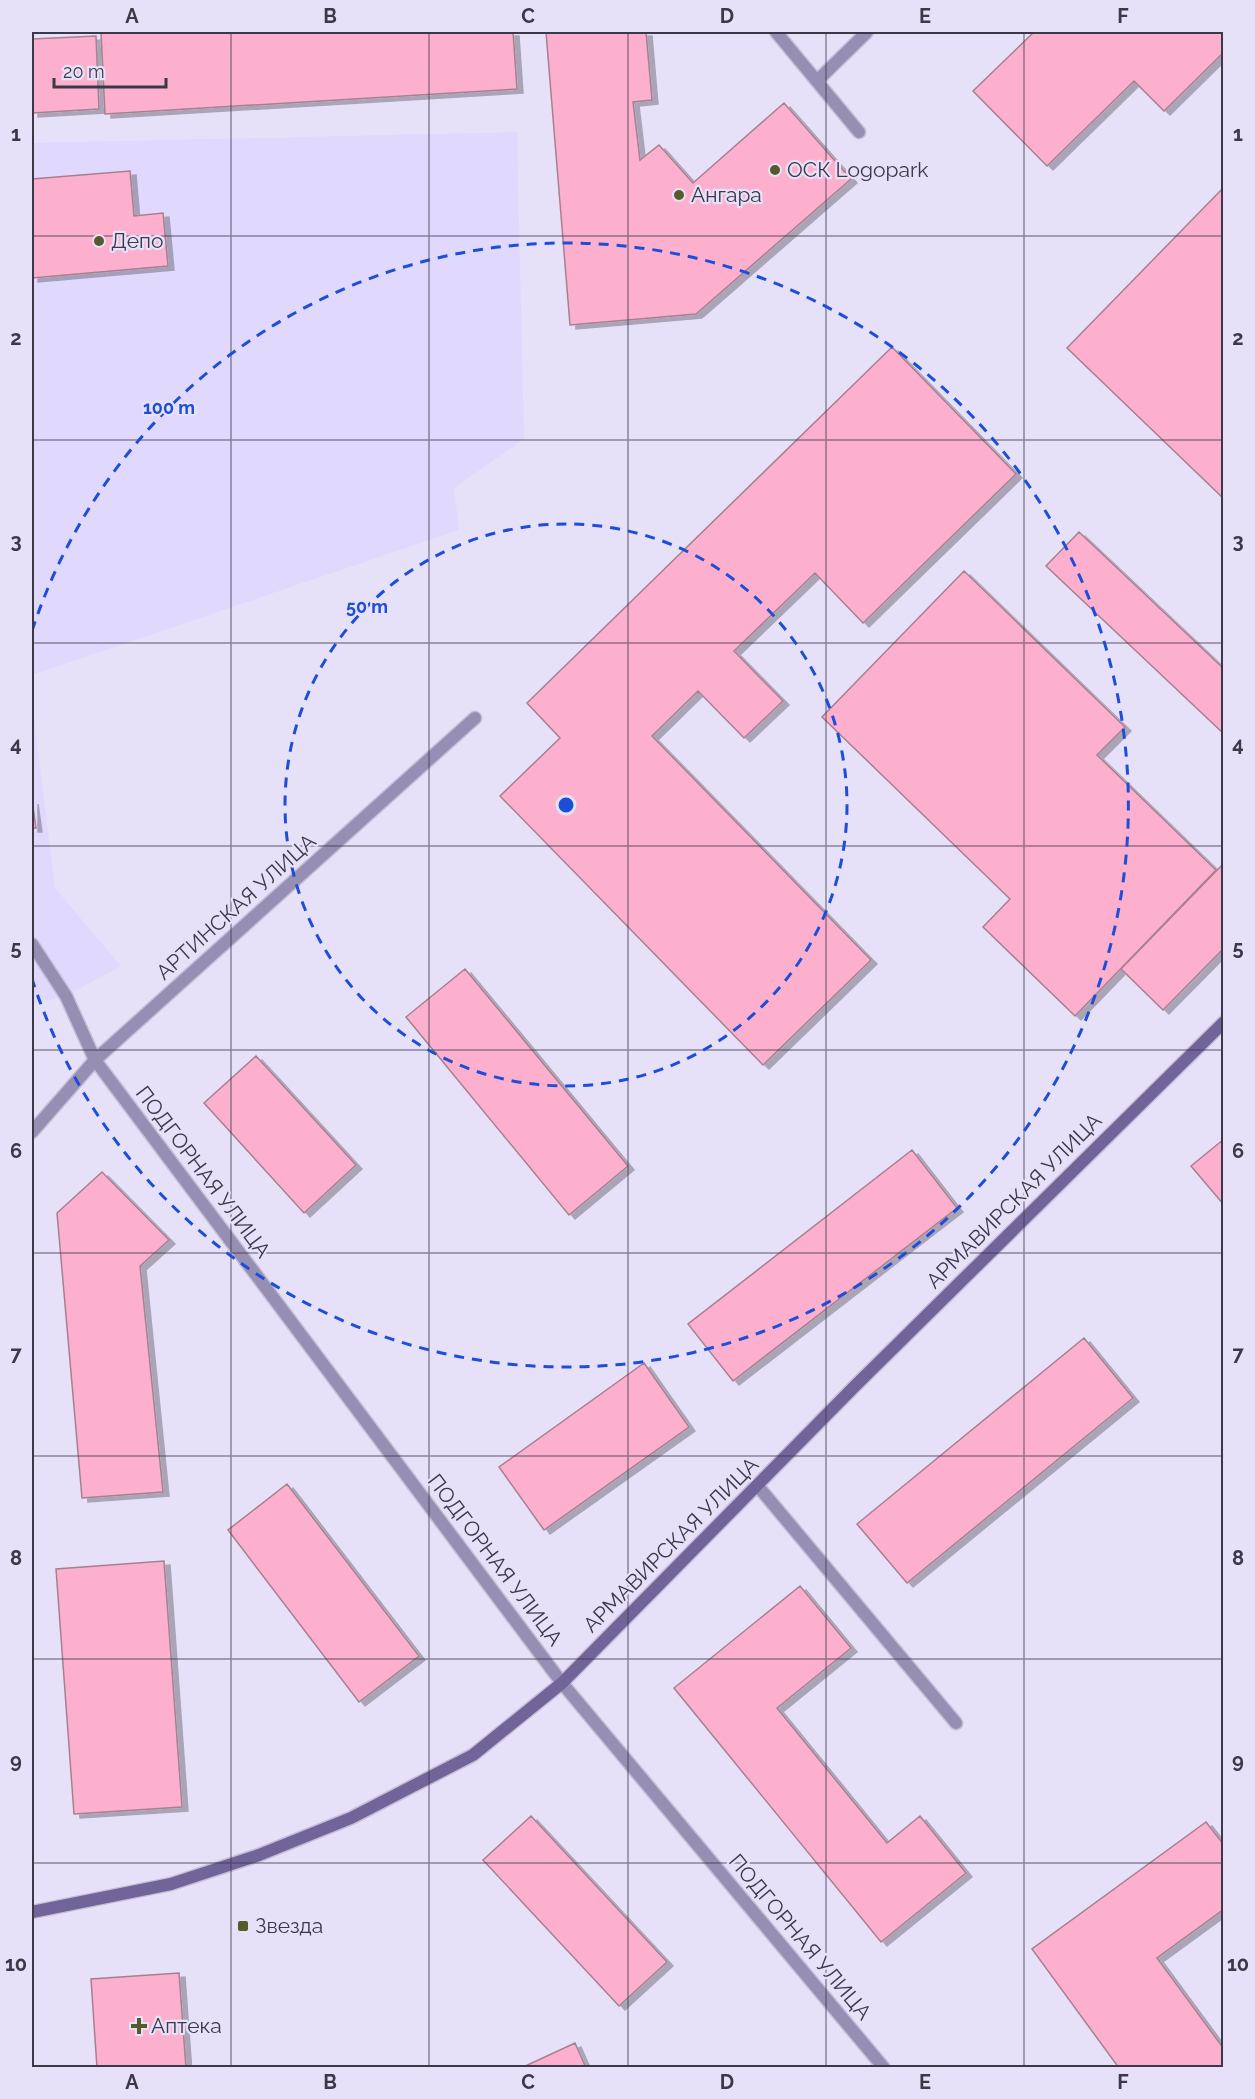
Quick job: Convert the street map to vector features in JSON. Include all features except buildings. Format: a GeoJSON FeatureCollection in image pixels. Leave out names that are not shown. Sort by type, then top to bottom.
{"type":"FeatureCollection","features":[{"type":"Feature","properties":{"kind":"main road","name":"АРМАВИРСКАЯ УЛИЦА"},"geometry":{"type":"LineString","coordinates":[[32,1912],[171,1884],[259,1855],[351,1818],[473,1755],[562,1683],[757,1485],[1224,1022]]}},
{"type":"Feature","properties":{"kind":"street"},"geometry":{"type":"LineString","coordinates":[[776,32],[859,132]]}},
{"type":"Feature","properties":{"kind":"street"},"geometry":{"type":"LineString","coordinates":[[818,80],[867,32]]}},
{"type":"Feature","properties":{"kind":"street","name":"АРТИНСКАЯ УЛИЦА"},"geometry":{"type":"LineString","coordinates":[[32,1132],[95,1060],[475,718]]}},
{"type":"Feature","properties":{"kind":"street","name":"ПОДГОРНАЯ УЛИЦА"},"geometry":{"type":"LineString","coordinates":[[32,944],[66,996],[95,1060],[562,1683],[884,2067]]}},
{"type":"Feature","properties":{"kind":"street"},"geometry":{"type":"LineString","coordinates":[[757,1485],[956,1722]]}},
{"type":"Feature","properties":{"kind":"shaded area"},"geometry":{"type":"Polygon","coordinates":[[[517,132],[524,439],[454,488],[459,530],[32,675],[32,143],[517,132]]]}},
{"type":"Feature","properties":{"kind":"shaded area"},"geometry":{"type":"Polygon","coordinates":[[[32,702],[55,888],[121,966],[66,996],[32,1004],[32,702]]]}},
{"type":"Feature","properties":{"kind":"place","name":"ОСК Logopark"},"geometry":{"type":"Point","coordinates":[775,170]}},
{"type":"Feature","properties":{"kind":"place","name":"Ангара"},"geometry":{"type":"Point","coordinates":[679,195]}},
{"type":"Feature","properties":{"kind":"place","name":"Депо"},"geometry":{"type":"Point","coordinates":[99,241]}},
{"type":"Feature","properties":{"kind":"place","name":"Звезда"},"geometry":{"type":"Point","coordinates":[243,1926]}},
{"type":"Feature","properties":{"kind":"place","name":"Аптека"},"geometry":{"type":"Point","coordinates":[139,2026]}}]}
